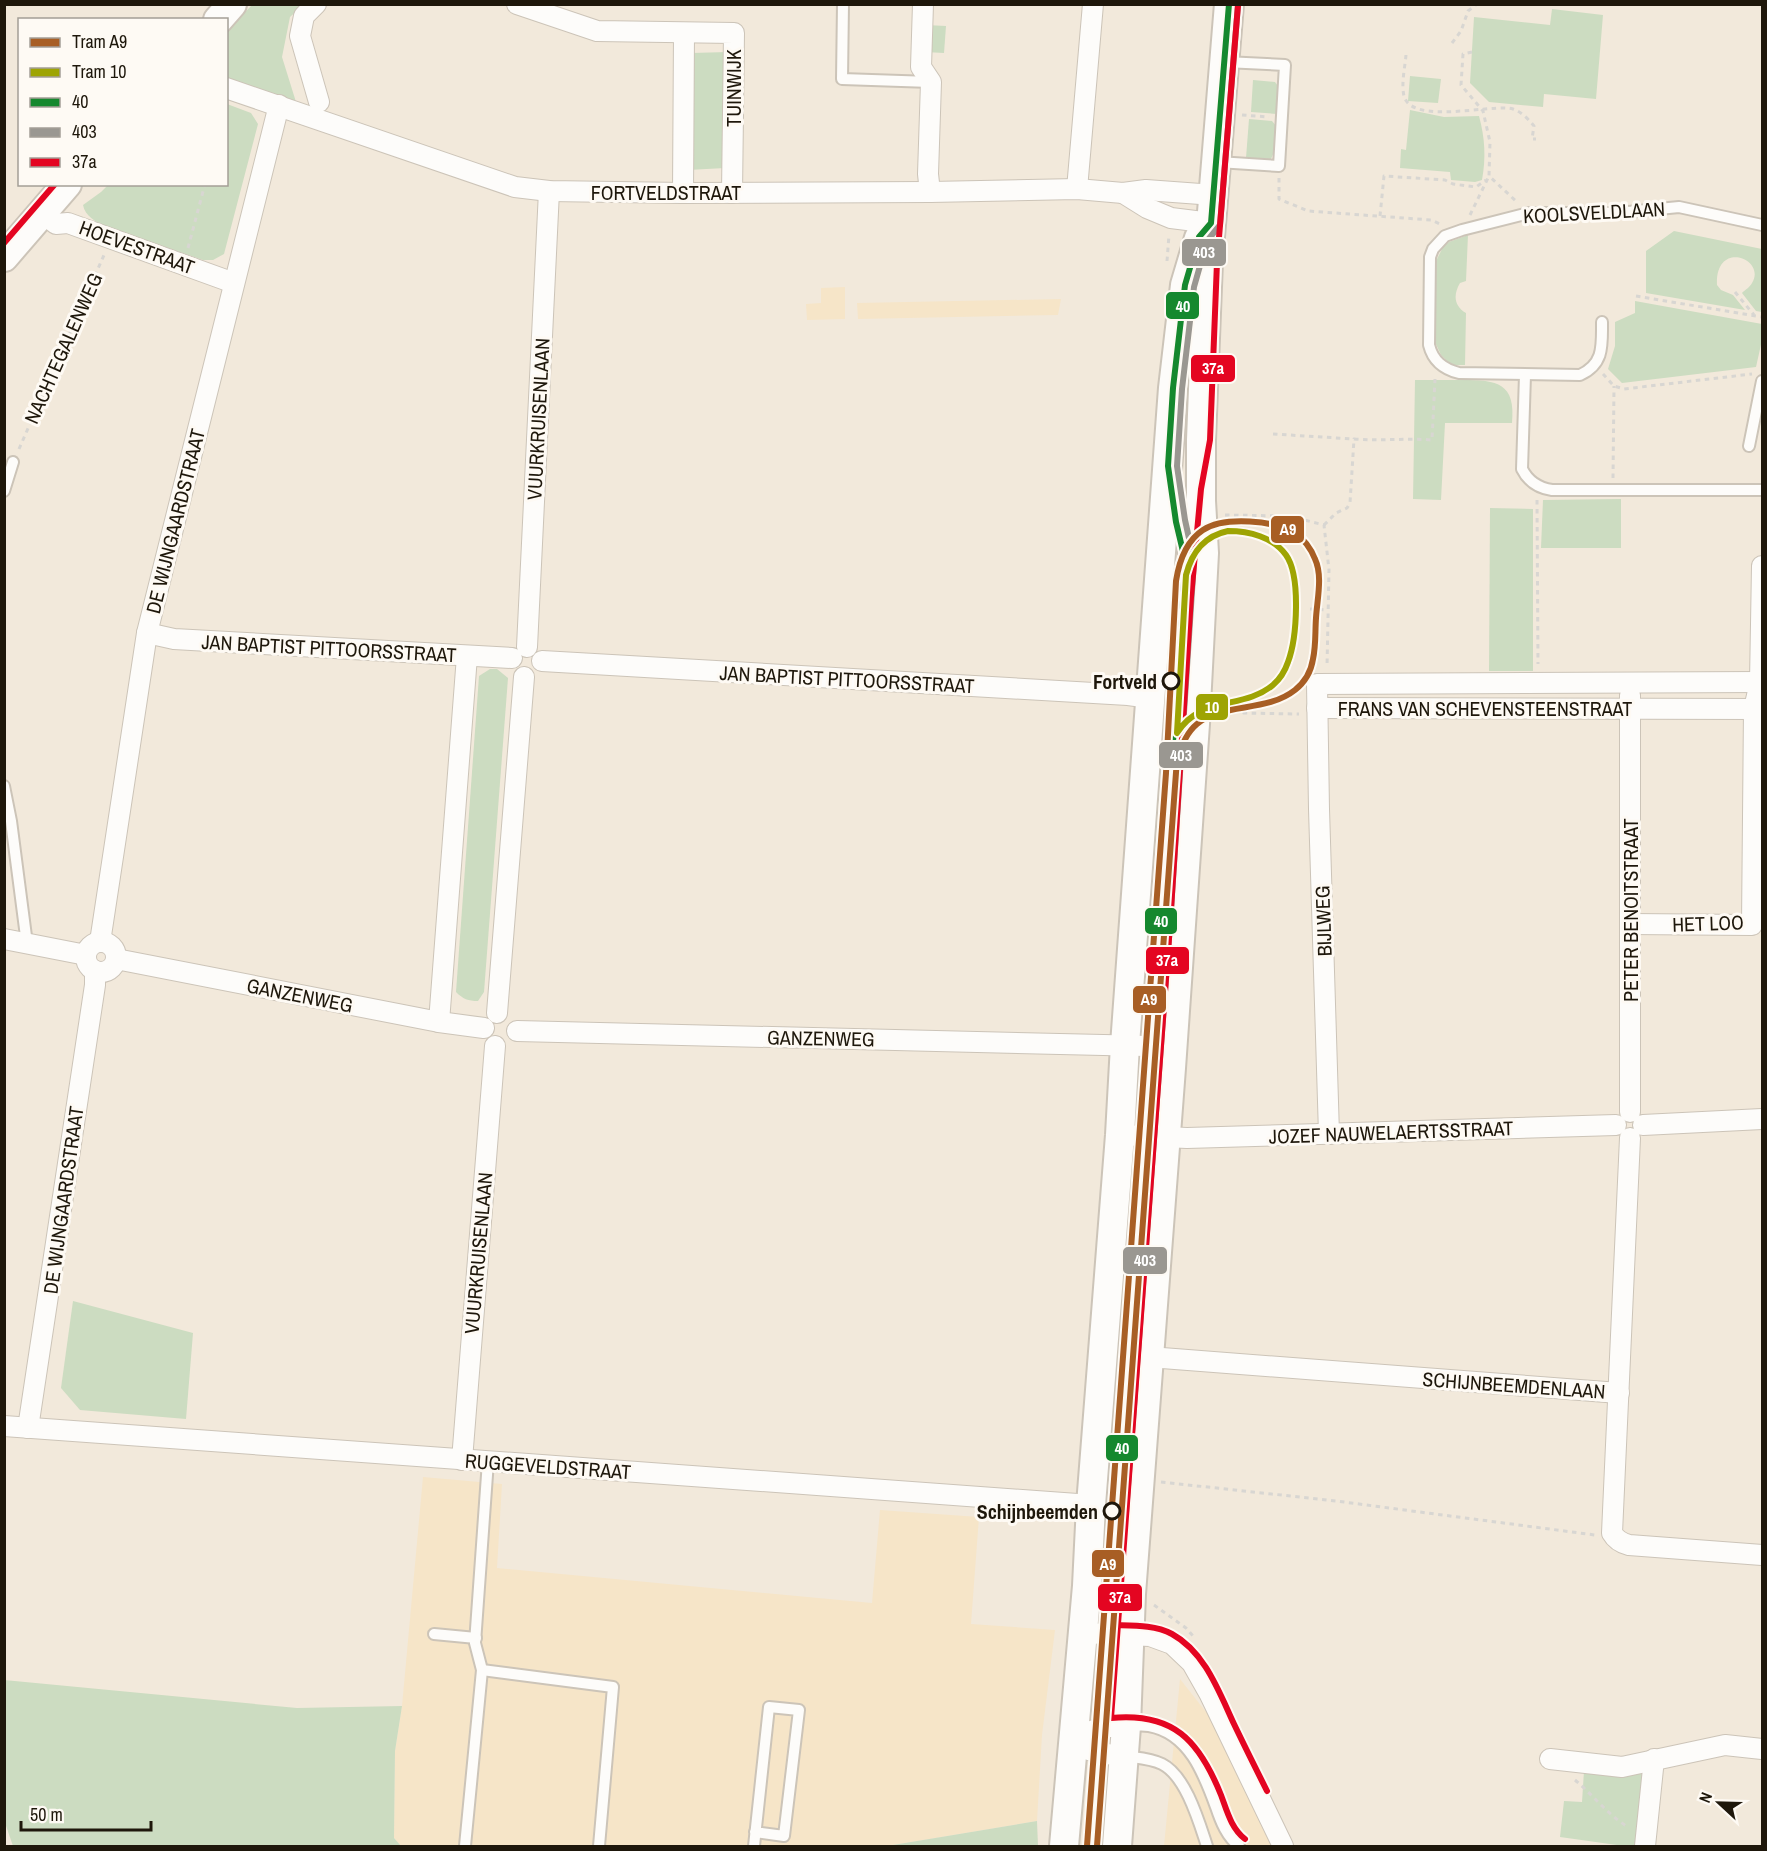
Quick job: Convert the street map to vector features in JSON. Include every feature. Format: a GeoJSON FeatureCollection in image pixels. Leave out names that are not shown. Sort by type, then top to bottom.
{"type":"FeatureCollection","features":[{"type":"Feature","properties":{"kind":"main road"},"geometry":{"type":"LineString","coordinates":[[220,18],[232,4]]}},
{"type":"Feature","properties":{"kind":"main road"},"geometry":{"type":"LineString","coordinates":[[1117,1846],[1111,1755],[1113,1727],[1106,1634],[1087,1586],[1091,1505],[1143,1136],[1171,1068],[1204,553],[1200,440],[1213,209],[1229,4]]}},
{"type":"Feature","properties":{"kind":"main road"},"geometry":{"type":"LineString","coordinates":[[8,243],[42,213],[65,186]]}},
{"type":"Feature","properties":{"kind":"main road"},"geometry":{"type":"LineString","coordinates":[[1065,1846],[1072,1741],[1106,1634],[1131,1594],[1149,1357],[1143,1136],[1138,1046],[1151,698],[1173,388],[1185,285],[1199,237],[1213,209]]}},
{"type":"Feature","properties":{"kind":"main road"},"geometry":{"type":"LineString","coordinates":[[1173,388],[1204,389]]}},
{"type":"Feature","properties":{"kind":"street"},"geometry":{"type":"LineString","coordinates":[[316,4],[304,16],[300,36],[319,102]]}},
{"type":"Feature","properties":{"kind":"street","name":"TUINWIJK"},"geometry":{"type":"LineString","coordinates":[[517,4],[597,31],[734,33],[732,193]]}},
{"type":"Feature","properties":{"kind":"street"},"geometry":{"type":"LineString","coordinates":[[923,4],[921,67],[931,81],[928,174],[930,192]]}},
{"type":"Feature","properties":{"kind":"street"},"geometry":{"type":"LineString","coordinates":[[1077,189],[1093,4]]}},
{"type":"Feature","properties":{"kind":"street"},"geometry":{"type":"LineString","coordinates":[[683,193],[684,33]]}},
{"type":"Feature","properties":{"kind":"street","name":"FORTVELDSTRAAT"},"geometry":{"type":"LineString","coordinates":[[228,89],[515,187],[549,192],[930,192],[1077,189],[1123,193],[1146,190],[1213,209]]}},
{"type":"Feature","properties":{"kind":"street","name":"DE WIJNGAARDSTRAAT"},"geometry":{"type":"LineString","coordinates":[[28,1428],[95,985],[94,956],[147,633],[279,105]]}},
{"type":"Feature","properties":{"kind":"street","name":"VUURKRUISENLAAN"},"geometry":{"type":"LineString","coordinates":[[520,653],[549,192]]}},
{"type":"Feature","properties":{"kind":"street","name":"FORTVELDSTRAAT"},"geometry":{"type":"LineString","coordinates":[[1123,193],[1147,208],[1171,218],[1213,209]]}},
{"type":"Feature","properties":{"kind":"street","name":"HOEVESTRAAT"},"geometry":{"type":"LineString","coordinates":[[42,213],[56,224],[68,223],[234,283]]}},
{"type":"Feature","properties":{"kind":"street","name":"HET LOO"},"geometry":{"type":"LineString","coordinates":[[1630,924],[1752,925],[1758,709],[1761,682],[1762,566]]}},
{"type":"Feature","properties":{"kind":"street","name":"JAN BAPTIST PITTOORSSTRAAT"},"geometry":{"type":"LineString","coordinates":[[147,633],[174,639],[467,656],[520,653]]}},
{"type":"Feature","properties":{"kind":"street"},"geometry":{"type":"LineString","coordinates":[[536,649],[542,661],[535,675],[524,676],[516,672],[512,663],[520,653],[536,649]]}},
{"type":"Feature","properties":{"kind":"street"},"geometry":{"type":"LineString","coordinates":[[439,1022],[467,656]]}},
{"type":"Feature","properties":{"kind":"street","name":"JAN BAPTIST PITTOORSSTRAAT"},"geometry":{"type":"LineString","coordinates":[[542,661],[1133,695],[1151,698]]}},
{"type":"Feature","properties":{"kind":"street"},"geometry":{"type":"LineString","coordinates":[[497,1013],[524,676]]}},
{"type":"Feature","properties":{"kind":"street","name":"PETER BENOITSTRAAT"},"geometry":{"type":"LineString","coordinates":[[1619,1393],[1629,1125],[1630,682]]}},
{"type":"Feature","properties":{"kind":"street","name":"FRANS VAN SCHEVENSTEENSTRAAT"},"geometry":{"type":"LineString","coordinates":[[1758,709],[1317,708],[1317,684],[1761,682]]}},
{"type":"Feature","properties":{"kind":"street","name":"BIJLWEG"},"geometry":{"type":"LineString","coordinates":[[1317,708],[1329,1134]]}},
{"type":"Feature","properties":{"kind":"street"},"geometry":{"type":"LineString","coordinates":[[4,939],[94,956]]}},
{"type":"Feature","properties":{"kind":"street","name":"GANZENWEG"},"geometry":{"type":"LineString","coordinates":[[94,956],[108,971],[116,959],[439,1022],[484,1028]]}},
{"type":"Feature","properties":{"kind":"street"},"geometry":{"type":"LineString","coordinates":[[497,1013],[514,1020],[517,1031],[512,1042],[507,1045],[495,1046],[486,1039],[484,1028],[488,1019],[497,1013]]}},
{"type":"Feature","properties":{"kind":"street","name":"GANZENWEG"},"geometry":{"type":"LineString","coordinates":[[517,1031],[1138,1046]]}},
{"type":"Feature","properties":{"kind":"street","name":"VUURKRUISENLAAN"},"geometry":{"type":"LineString","coordinates":[[462,1460],[495,1046]]}},
{"type":"Feature","properties":{"kind":"street"},"geometry":{"type":"LineString","coordinates":[[1138,1046],[1156,1049],[1171,1068]]}},
{"type":"Feature","properties":{"kind":"street","name":"JOZEF NAUWELAERTSSTRAAT"},"geometry":{"type":"LineString","coordinates":[[1143,1136],[1329,1134],[1762,1119]]}},
{"type":"Feature","properties":{"kind":"street","name":"SCHIJNBEEMDENLAAN"},"geometry":{"type":"LineString","coordinates":[[1149,1357],[1619,1393],[1612,1526],[1614,1538]]}},
{"type":"Feature","properties":{"kind":"street","name":"RUGGEVELDSTRAAT"},"geometry":{"type":"LineString","coordinates":[[4,1426],[1091,1505]]}},
{"type":"Feature","properties":{"kind":"street"},"geometry":{"type":"LineString","coordinates":[[1614,1538],[1629,1545],[1762,1555]]}},
{"type":"Feature","properties":{"kind":"street"},"geometry":{"type":"LineString","coordinates":[[1106,1634],[1150,1636],[1165,1641],[1172,1644],[1192,1663],[1209,1693],[1283,1846]]}},
{"type":"Feature","properties":{"kind":"street"},"geometry":{"type":"LineString","coordinates":[[1111,1755],[1083,1749],[1072,1741],[1086,1732],[1113,1727]]}},
{"type":"Feature","properties":{"kind":"street"},"geometry":{"type":"LineString","coordinates":[[1550,1760],[1622,1767],[1725,1745],[1762,1749]]}},
{"type":"Feature","properties":{"kind":"street"},"geometry":{"type":"LineString","coordinates":[[1639,1839],[1654,1759]]}},
{"type":"Feature","properties":{"kind":"lane"},"geometry":{"type":"LineString","coordinates":[[843,4],[842,79],[931,81]]}},
{"type":"Feature","properties":{"kind":"lane"},"geometry":{"type":"LineString","coordinates":[[1217,162],[1279,166],[1285,65],[1224,62]]}},
{"type":"Feature","properties":{"kind":"lane","name":"KOOLSVELDLAAN"},"geometry":{"type":"LineString","coordinates":[[1436,361],[1429,345],[1430,257],[1433,249],[1445,236],[1529,213],[1618,213],[1678,207],[1762,225]]}},
{"type":"Feature","properties":{"kind":"lane"},"geometry":{"type":"LineString","coordinates":[[1436,361],[1451,371],[1459,373],[1580,375],[1592,369],[1599,357],[1602,344],[1602,322]]}},
{"type":"Feature","properties":{"kind":"lane"},"geometry":{"type":"LineString","coordinates":[[1525,375],[1522,469],[1525,476],[1538,486],[1552,490],[1762,490]]}},
{"type":"Feature","properties":{"kind":"lane"},"geometry":{"type":"LineString","coordinates":[[1749,446],[1762,381]]}},
{"type":"Feature","properties":{"kind":"lane"},"geometry":{"type":"LineString","coordinates":[[1754,421],[1762,432]]}},
{"type":"Feature","properties":{"kind":"lane"},"geometry":{"type":"LineString","coordinates":[[1138,1046],[1192,488],[1200,440]]}},
{"type":"Feature","properties":{"kind":"lane"},"geometry":{"type":"LineString","coordinates":[[4,491],[13,462]]}},
{"type":"Feature","properties":{"kind":"lane"},"geometry":{"type":"LineString","coordinates":[[1168,466],[1176,522],[1185,560]]}},
{"type":"Feature","properties":{"kind":"lane"},"geometry":{"type":"LineString","coordinates":[[4,786],[11,821],[27,944]]}},
{"type":"Feature","properties":{"kind":"lane"},"geometry":{"type":"LineString","coordinates":[[1106,1634],[1143,1136]]}},
{"type":"Feature","properties":{"kind":"lane"},"geometry":{"type":"LineString","coordinates":[[465,1846],[482,1670],[475,1643],[488,1461]]}},
{"type":"Feature","properties":{"kind":"lane"},"geometry":{"type":"LineString","coordinates":[[434,1634],[476,1638]]}},
{"type":"Feature","properties":{"kind":"lane"},"geometry":{"type":"LineString","coordinates":[[482,1670],[613,1687],[599,1846]]}},
{"type":"Feature","properties":{"kind":"lane"},"geometry":{"type":"LineString","coordinates":[[754,1846],[755,1832],[769,1707],[799,1710],[784,1836],[755,1832]]}},
{"type":"Feature","properties":{"kind":"lane"},"geometry":{"type":"LineString","coordinates":[[1113,1727],[1150,1726],[1171,1735],[1185,1746],[1204,1776],[1223,1827],[1239,1846]]}},
{"type":"Feature","properties":{"kind":"lane"},"geometry":{"type":"LineString","coordinates":[[1092,1846],[1111,1755],[1149,1759],[1171,1770],[1192,1803],[1207,1846]]}},
{"type":"Feature","properties":{"kind":"path"},"geometry":{"type":"LineString","coordinates":[[1452,43],[1461,31],[1468,11],[1477,4]]}},
{"type":"Feature","properties":{"kind":"path"},"geometry":{"type":"LineString","coordinates":[[1279,166],[1279,199],[1308,211],[1431,220],[1445,227],[1462,230],[1489,176],[1490,142],[1483,111],[1461,85],[1463,54],[1472,52]]}},
{"type":"Feature","properties":{"kind":"path"},"geometry":{"type":"LineString","coordinates":[[1406,55],[1404,95],[1407,103],[1415,108],[1455,113],[1497,108],[1513,109],[1527,117],[1534,126],[1532,139],[1536,139]]}},
{"type":"Feature","properties":{"kind":"path"},"geometry":{"type":"LineString","coordinates":[[1237,115],[1282,118]]}},
{"type":"Feature","properties":{"kind":"path"},"geometry":{"type":"LineString","coordinates":[[1380,216],[1384,176],[1445,180],[1453,184],[1476,187],[1489,176]]}},
{"type":"Feature","properties":{"kind":"path"},"geometry":{"type":"LineString","coordinates":[[1489,176],[1529,213]]}},
{"type":"Feature","properties":{"kind":"path"},"geometry":{"type":"LineString","coordinates":[[184,265],[204,186]]}},
{"type":"Feature","properties":{"kind":"path","name":"NACHTEGALENWEG"},"geometry":{"type":"LineString","coordinates":[[13,462],[111,238]]}},
{"type":"Feature","properties":{"kind":"path"},"geometry":{"type":"LineString","coordinates":[[1735,292],[1755,316]]}},
{"type":"Feature","properties":{"kind":"path"},"geometry":{"type":"LineString","coordinates":[[1636,296],[1762,317]]}},
{"type":"Feature","properties":{"kind":"path"},"geometry":{"type":"LineString","coordinates":[[1273,434],[1381,441],[1414,438],[1432,440],[1436,361]]}},
{"type":"Feature","properties":{"kind":"path"},"geometry":{"type":"LineString","coordinates":[[1594,366],[1614,386],[1624,389],[1762,373]]}},
{"type":"Feature","properties":{"kind":"path"},"geometry":{"type":"LineString","coordinates":[[1613,490],[1614,386]]}},
{"type":"Feature","properties":{"kind":"path"},"geometry":{"type":"LineString","coordinates":[[1324,525],[1336,513],[1347,508],[1350,503],[1354,439]]}},
{"type":"Feature","properties":{"kind":"path"},"geometry":{"type":"LineString","coordinates":[[1538,486],[1538,683]]}},
{"type":"Feature","properties":{"kind":"path"},"geometry":{"type":"LineString","coordinates":[[1222,515],[1289,516],[1324,525]]}},
{"type":"Feature","properties":{"kind":"path"},"geometry":{"type":"LineString","coordinates":[[1324,525],[1329,570],[1327,684]]}},
{"type":"Feature","properties":{"kind":"path"},"geometry":{"type":"LineString","coordinates":[[1310,609],[1328,610]]}},
{"type":"Feature","properties":{"kind":"path"},"geometry":{"type":"LineString","coordinates":[[1195,710],[1204,710],[1211,705],[1218,705],[1244,713],[1306,714],[1317,708]]}},
{"type":"Feature","properties":{"kind":"path"},"geometry":{"type":"LineString","coordinates":[[1141,1480],[1327,1500],[1614,1538]]}},
{"type":"Feature","properties":{"kind":"path"},"geometry":{"type":"LineString","coordinates":[[1550,1760],[1639,1839]]}},
{"type":"Feature","properties":{"kind":"shaded area"},"geometry":{"type":"Polygon","coordinates":[[[845,287],[845,319],[807,320],[806,304],[821,303],[821,288],[845,287]]]}},
{"type":"Feature","properties":{"kind":"shaded area"},"geometry":{"type":"Polygon","coordinates":[[[1061,299],[1058,315],[858,319],[857,303],[1061,299]]]}},
{"type":"Feature","properties":{"kind":"shaded area"},"geometry":{"type":"Polygon","coordinates":[[[423,1477],[502,1484],[497,1568],[872,1603],[880,1510],[979,1517],[971,1624],[1055,1630],[1042,1735],[1037,1821],[887,1846],[401,1846],[394,1838],[395,1751],[402,1706],[423,1477]]]}},
{"type":"Feature","properties":{"kind":"shaded area"},"geometry":{"type":"Polygon","coordinates":[[[1180,1679],[1210,1717],[1273,1846],[1164,1846],[1180,1679]]]}},
{"type":"Feature","properties":{"kind":"green space"},"geometry":{"type":"Polygon","coordinates":[[[252,5],[303,5],[290,17],[282,57],[296,102],[228,79],[228,30],[252,5]]]}},
{"type":"Feature","properties":{"kind":"green space"},"geometry":{"type":"Polygon","coordinates":[[[1552,9],[1603,15],[1596,99],[1544,94],[1543,107],[1489,102],[1470,83],[1474,17],[1550,25],[1552,9]]]}},
{"type":"Feature","properties":{"kind":"green space"},"geometry":{"type":"Polygon","coordinates":[[[926,25],[946,26],[944,53],[925,52],[926,25]]]}},
{"type":"Feature","properties":{"kind":"green space"},"geometry":{"type":"Polygon","coordinates":[[[728,52],[725,168],[688,170],[691,53],[728,52]]]}},
{"type":"Feature","properties":{"kind":"green space"},"geometry":{"type":"Polygon","coordinates":[[[1410,76],[1441,79],[1438,103],[1408,101],[1410,76]]]}},
{"type":"Feature","properties":{"kind":"green space"},"geometry":{"type":"Polygon","coordinates":[[[1253,80],[1275,82],[1278,86],[1277,114],[1251,112],[1253,80]]]}},
{"type":"Feature","properties":{"kind":"green space"},"geometry":{"type":"Polygon","coordinates":[[[228,104],[251,113],[258,124],[224,254],[213,260],[203,260],[106,227],[95,221],[83,205],[107,186],[228,186],[228,104]]]}},
{"type":"Feature","properties":{"kind":"green space"},"geometry":{"type":"Polygon","coordinates":[[[1410,110],[1444,117],[1479,116],[1484,148],[1482,180],[1475,182],[1451,180],[1450,172],[1400,168],[1401,149],[1406,150],[1410,110]]]}},
{"type":"Feature","properties":{"kind":"green space"},"geometry":{"type":"Polygon","coordinates":[[[1249,119],[1272,121],[1277,127],[1271,159],[1246,158],[1249,119]]]}},
{"type":"Feature","properties":{"kind":"green space"},"geometry":{"type":"Polygon","coordinates":[[[1674,231],[1762,249],[1762,312],[1756,311],[1742,293],[1751,284],[1755,274],[1753,267],[1747,261],[1739,258],[1731,258],[1724,262],[1719,271],[1717,285],[1721,290],[1733,295],[1745,310],[1646,293],[1646,251],[1674,231]]]}},
{"type":"Feature","properties":{"kind":"green space"},"geometry":{"type":"Polygon","coordinates":[[[1468,235],[1466,281],[1460,283],[1456,292],[1457,304],[1466,313],[1465,365],[1455,365],[1441,355],[1435,342],[1436,261],[1443,247],[1449,242],[1468,235]]]}},
{"type":"Feature","properties":{"kind":"green space"},"geometry":{"type":"Polygon","coordinates":[[[1635,301],[1762,324],[1762,340],[1756,367],[1622,383],[1608,369],[1615,346],[1615,322],[1635,313],[1635,301]]]}},
{"type":"Feature","properties":{"kind":"green space"},"geometry":{"type":"Polygon","coordinates":[[[1415,380],[1486,381],[1502,386],[1511,399],[1512,423],[1445,423],[1441,500],[1413,499],[1415,380]]]}},
{"type":"Feature","properties":{"kind":"green space"},"geometry":{"type":"Polygon","coordinates":[[[1621,499],[1621,548],[1541,548],[1543,500],[1621,499]]]}},
{"type":"Feature","properties":{"kind":"green space"},"geometry":{"type":"Polygon","coordinates":[[[1490,508],[1533,509],[1533,671],[1489,671],[1490,508]]]}},
{"type":"Feature","properties":{"kind":"green space"},"geometry":{"type":"Polygon","coordinates":[[[490,669],[497,669],[508,678],[484,992],[478,1001],[474,1001],[456,992],[479,676],[490,669]]]}},
{"type":"Feature","properties":{"kind":"green space"},"geometry":{"type":"Polygon","coordinates":[[[73,1301],[193,1333],[186,1419],[80,1410],[61,1388],[73,1301]]]}},
{"type":"Feature","properties":{"kind":"green space"},"geometry":{"type":"Polygon","coordinates":[[[4,1680],[297,1708],[402,1706],[395,1751],[394,1838],[401,1846],[13,1846],[4,1820],[4,1680]]]}},
{"type":"Feature","properties":{"kind":"green space"},"geometry":{"type":"Polygon","coordinates":[[[1584,1771],[1643,1772],[1635,1846],[1560,1837],[1564,1801],[1582,1802],[1584,1771]]]}},
{"type":"Feature","properties":{"kind":"green space"},"geometry":{"type":"Polygon","coordinates":[[[1037,1821],[1038,1846],[887,1846],[1037,1821]]]}},
{"type":"Feature","properties":{"kind":"tram line","name":"A9"},"geometry":{"type":"LineString","coordinates":[[1087,1846],[1166,773],[1176,581],[1184,552],[1203,530],[1236,521],[1263,523],[1287,529],[1296,534],[1307,545],[1315,559],[1319,573],[1315,649],[1309,672],[1295,690],[1271,702],[1207,717],[1190,731],[1177,759],[1097,1846]]}},
{"type":"Feature","properties":{"kind":"tram line","name":"10"},"geometry":{"type":"LineString","coordinates":[[1228,531],[1260,536],[1281,549],[1286,555],[1291,565],[1296,592],[1294,638],[1291,651],[1284,672],[1273,685],[1249,698],[1198,713],[1177,733],[1186,575],[1200,546],[1212,537],[1228,531]]}},
{"type":"Feature","properties":{"kind":"transit line","name":"40"},"geometry":{"type":"LineString","coordinates":[[1092,1846],[1161,924],[1185,560],[1176,522],[1168,466],[1173,388],[1185,285],[1199,237],[1211,223],[1229,4]]}},
{"type":"Feature","properties":{"kind":"transit line","name":"403"},"geometry":{"type":"LineString","coordinates":[[1126,1513],[1170,925],[1194,561],[1177,466],[1182,389],[1194,287],[1207,241],[1220,225],[1238,5]]}},
{"type":"Feature","properties":{"kind":"transit line","name":"37a"},"geometry":{"type":"LineString","coordinates":[[1238,5],[1217,262],[1210,440],[1201,489],[1191,597],[1170,925],[1111,1718],[1133,1717],[1151,1720],[1167,1725],[1181,1734],[1203,1759],[1233,1824],[1245,1839]]}},
{"type":"Feature","properties":{"kind":"transit line","name":"37a"},"geometry":{"type":"LineString","coordinates":[[4,243],[53,186]]}},
{"type":"Feature","properties":{"kind":"transit line","name":"37a"},"geometry":{"type":"LineString","coordinates":[[1108,1625],[1141,1626],[1165,1631],[1194,1651],[1210,1674],[1267,1791]]}},
{"type":"Feature","properties":{"kind":"place","name":"Fortveld"},"geometry":{"type":"Point","coordinates":[1171,681]}},
{"type":"Feature","properties":{"kind":"place","name":"Schijnbeemden"},"geometry":{"type":"Point","coordinates":[1112,1511]}}]}
